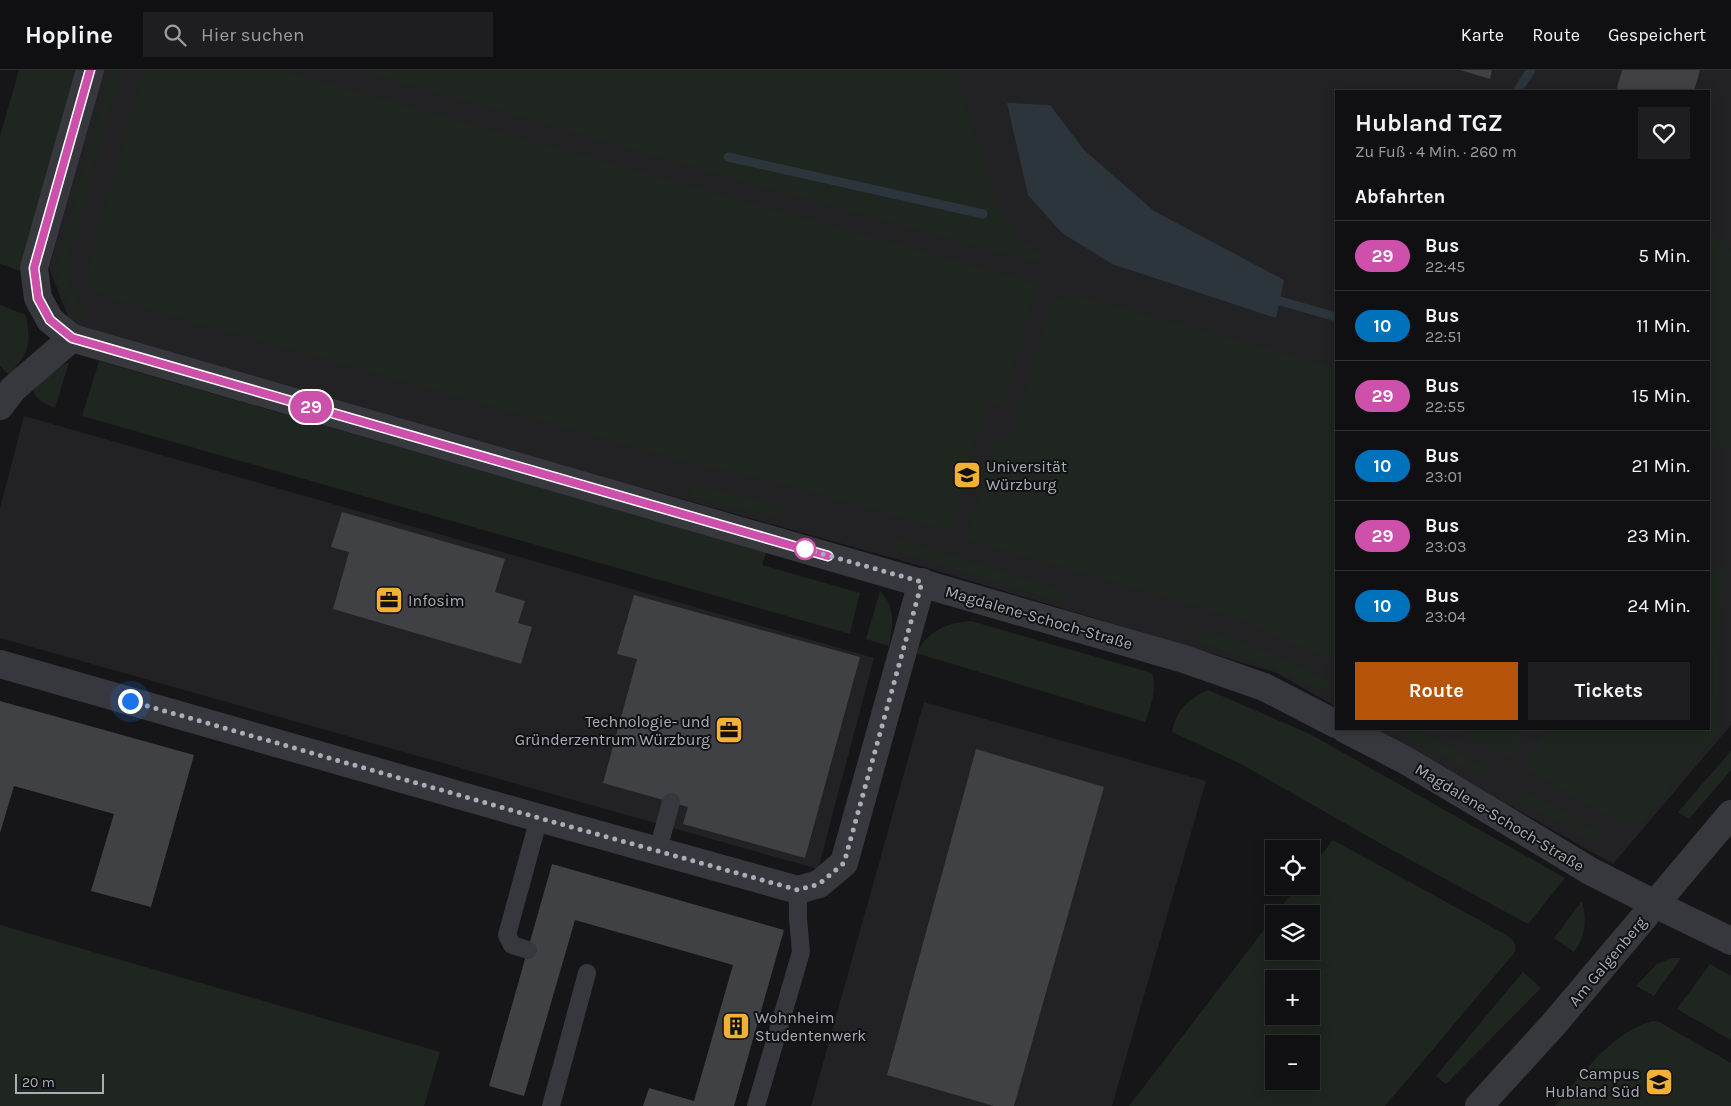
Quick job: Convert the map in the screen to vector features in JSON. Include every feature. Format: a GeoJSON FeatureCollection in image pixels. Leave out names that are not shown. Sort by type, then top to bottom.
{"type":"FeatureCollection","features":[{"type":"Feature","properties":{"kind":"street"},"geometry":{"type":"LineString","coordinates":[[0,406],[13,389],[36,367],[72,338],[50,320],[38,298],[34,268],[90,70]]}},
{"type":"Feature","properties":{"kind":"street","name":"Magdalene-Schoch-Straße"},"geometry":{"type":"LineString","coordinates":[[72,338],[1184,659],[1264,687],[1335,723]]}},
{"type":"Feature","properties":{"kind":"street"},"geometry":{"type":"LineString","coordinates":[[0,664],[798,890],[819,884],[844,863],[922,582]]}},
{"type":"Feature","properties":{"kind":"street","name":"Magdalene-Schoch-Straße"},"geometry":{"type":"LineString","coordinates":[[1347,730],[1438,779],[1590,871],[1731,942]]}},
{"type":"Feature","properties":{"kind":"street","name":"Am Galgenberg"},"geometry":{"type":"LineString","coordinates":[[1479,1106],[1553,1024],[1731,814]]}},
{"type":"Feature","properties":{"kind":"lane"},"geometry":{"type":"LineString","coordinates":[[658,850],[670,802]]}},
{"type":"Feature","properties":{"kind":"lane"},"geometry":{"type":"LineString","coordinates":[[528,950],[512,945],[507,935],[539,818]]}},
{"type":"Feature","properties":{"kind":"lane"},"geometry":{"type":"LineString","coordinates":[[756,1106],[801,952],[798,890]]}},
{"type":"Feature","properties":{"kind":"lane"},"geometry":{"type":"LineString","coordinates":[[551,1106],[586,973]]}},
{"type":"Feature","properties":{"kind":"shaded area"},"geometry":{"type":"Polygon","coordinates":[[[19,70],[78,70],[20,271],[0,264],[0,136],[19,70]]]}},
{"type":"Feature","properties":{"kind":"shaded area","name":"Universität Würzburg"},"geometry":{"type":"Polygon","coordinates":[[[104,70],[1731,70],[1731,725],[1613,864],[1377,730],[1710,730],[1710,90],[1335,90],[1335,706],[1277,673],[921,566],[276,385],[71,324],[49,268],[104,70]]]}},
{"type":"Feature","properties":{"kind":"shaded area"},"geometry":{"type":"Polygon","coordinates":[[[110,70],[121,70],[68,260],[72,286],[85,308],[82,319],[63,295],[58,281],[56,265],[110,70]]]}},
{"type":"Feature","properties":{"kind":"shaded area"},"geometry":{"type":"Polygon","coordinates":[[[144,70],[279,70],[1038,284],[1003,405],[987,401],[951,532],[788,485],[687,462],[109,298],[96,288],[90,275],[88,264],[144,70]]]}},
{"type":"Feature","properties":{"kind":"shaded area"},"geometry":{"type":"Polygon","coordinates":[[[358,70],[956,70],[998,210],[1021,239],[1041,254],[1037,263],[734,179],[358,70]]]}},
{"type":"Feature","properties":{"kind":"shaded area"},"geometry":{"type":"Polygon","coordinates":[[[1007,103],[1050,105],[1084,150],[1154,211],[1284,280],[1276,318],[1112,264],[1062,233],[1028,195],[1007,103]]]}},
{"type":"Feature","properties":{"kind":"shaded area"},"geometry":{"type":"Polygon","coordinates":[[[1710,231],[1731,254],[1731,448],[1710,447],[1710,231]]]}},
{"type":"Feature","properties":{"kind":"shaded area"},"geometry":{"type":"Polygon","coordinates":[[[1068,293],[1335,368],[1335,663],[1237,618],[965,539],[996,438],[1011,441],[1049,305],[1068,293]]]}},
{"type":"Feature","properties":{"kind":"shaded area"},"geometry":{"type":"Polygon","coordinates":[[[0,305],[26,315],[28,325],[28,341],[25,353],[9,375],[0,366],[0,305]]]}},
{"type":"Feature","properties":{"kind":"shaded area"},"geometry":{"type":"Polygon","coordinates":[[[99,361],[766,552],[762,565],[860,593],[850,634],[82,416],[99,361]]]}},
{"type":"Feature","properties":{"kind":"shaded area"},"geometry":{"type":"Polygon","coordinates":[[[69,362],[55,408],[39,400],[33,391],[49,374],[69,362]]]}},
{"type":"Feature","properties":{"kind":"shaded area"},"geometry":{"type":"Polygon","coordinates":[[[24,416],[874,658],[818,869],[0,638],[0,508],[24,416]]]}},
{"type":"Feature","properties":{"kind":"shaded area"},"geometry":{"type":"Polygon","coordinates":[[[691,484],[779,505],[776,517],[688,497],[691,484]]]}},
{"type":"Feature","properties":{"kind":"shaded area"},"geometry":{"type":"Polygon","coordinates":[[[895,538],[1067,592],[1063,603],[892,550],[895,538]]]}},
{"type":"Feature","properties":{"kind":"shaded area"},"geometry":{"type":"Polygon","coordinates":[[[1724,563],[1716,735],[1643,821],[1632,827],[1624,826],[1524,767],[1546,730],[1573,730],[1587,734],[1589,730],[1710,730],[1710,571],[1724,563]]]}},
{"type":"Feature","properties":{"kind":"shaded area"},"geometry":{"type":"Polygon","coordinates":[[[880,591],[891,610],[892,631],[889,646],[866,639],[880,591]]]}},
{"type":"Feature","properties":{"kind":"shaded area"},"geometry":{"type":"Polygon","coordinates":[[[971,621],[1152,673],[1154,692],[1145,722],[916,653],[921,645],[939,629],[971,621]]]}},
{"type":"Feature","properties":{"kind":"shaded area"},"geometry":{"type":"Polygon","coordinates":[[[1199,628],[1246,644],[1285,659],[1335,684],[1335,690],[1326,693],[1279,671],[1194,640],[1199,628]]]}},
{"type":"Feature","properties":{"kind":"shaded area"},"geometry":{"type":"Polygon","coordinates":[[[1208,690],[1310,734],[1565,878],[1528,924],[1383,845],[1241,764],[1172,732],[1177,717],[1184,706],[1208,690]]]}},
{"type":"Feature","properties":{"kind":"shaded area"},"geometry":{"type":"Polygon","coordinates":[[[924,702],[1206,781],[1112,1106],[811,1106],[924,702]]]}},
{"type":"Feature","properties":{"kind":"shaded area"},"geometry":{"type":"Polygon","coordinates":[[[1393,730],[1418,730],[1496,773],[1481,778],[1393,730]]]}},
{"type":"Feature","properties":{"kind":"shaded area"},"geometry":{"type":"Polygon","coordinates":[[[1456,730],[1525,730],[1509,760],[1456,730]]]}},
{"type":"Feature","properties":{"kind":"shaded area"},"geometry":{"type":"Polygon","coordinates":[[[1731,751],[1731,770],[1689,819],[1678,812],[1731,751]]]}},
{"type":"Feature","properties":{"kind":"shaded area"},"geometry":{"type":"Polygon","coordinates":[[[1516,785],[1603,835],[1596,845],[1521,801],[1516,785]]]}},
{"type":"Feature","properties":{"kind":"shaded area"},"geometry":{"type":"Polygon","coordinates":[[[1333,840],[1508,936],[1514,942],[1515,952],[1385,1106],[1129,1106],[1265,929],[1265,960],[1320,960],[1320,905],[1283,905],[1290,895],[1320,895],[1320,857],[1333,840]]]}},
{"type":"Feature","properties":{"kind":"shaded area"},"geometry":{"type":"Polygon","coordinates":[[[1582,901],[1585,915],[1584,928],[1581,940],[1574,952],[1554,938],[1582,901]]]}},
{"type":"Feature","properties":{"kind":"shaded area"},"geometry":{"type":"Polygon","coordinates":[[[0,925],[440,1052],[424,1106],[0,1106],[0,925]]]}},
{"type":"Feature","properties":{"kind":"shaded area"},"geometry":{"type":"Polygon","coordinates":[[[1671,958],[1681,958],[1654,996],[1636,986],[1657,964],[1671,958]]]}},
{"type":"Feature","properties":{"kind":"shaded area"},"geometry":{"type":"Polygon","coordinates":[[[1710,964],[1731,976],[1731,1040],[1677,1009],[1710,964]]]}},
{"type":"Feature","properties":{"kind":"shaded area"},"geometry":{"type":"Polygon","coordinates":[[[1523,972],[1541,988],[1446,1084],[1436,1076],[1523,972]]]}},
{"type":"Feature","properties":{"kind":"shaded area","name":"Campus Hubland Süd"},"geometry":{"type":"Polygon","coordinates":[[[1653,1021],[1659,1022],[1731,1063],[1731,1106],[1555,1106],[1587,1068],[1610,1045],[1623,1035],[1653,1021]]]}},
{"type":"Feature","properties":{"kind":"building"},"geometry":{"type":"Polygon","coordinates":[[[1460,70],[1492,70],[1490,79],[1460,70]]]}},
{"type":"Feature","properties":{"kind":"building"},"geometry":{"type":"Polygon","coordinates":[[[1622,70],[1700,70],[1694,90],[1616,90],[1622,70]]]}},
{"type":"Feature","properties":{"kind":"building"},"geometry":{"type":"Polygon","coordinates":[[[342,512],[505,559],[495,592],[525,601],[518,623],[532,627],[521,664],[333,609],[349,552],[331,547],[342,512]]]}},
{"type":"Feature","properties":{"kind":"building","name":"Technologie- und Gründerzentrum Würzburg"},"geometry":{"type":"Polygon","coordinates":[[[634,595],[860,657],[805,858],[683,824],[688,807],[603,783],[637,659],[617,654],[634,595]]]}},
{"type":"Feature","properties":{"kind":"building"},"geometry":{"type":"Polygon","coordinates":[[[0,701],[194,755],[151,907],[91,891],[114,814],[14,786],[0,833],[0,701]]]}},
{"type":"Feature","properties":{"kind":"building"},"geometry":{"type":"Polygon","coordinates":[[[976,749],[1104,787],[1014,1106],[994,1106],[887,1075],[976,749]]]}},
{"type":"Feature","properties":{"kind":"building","name":"Wohnheim Studentenwerk"},"geometry":{"type":"Polygon","coordinates":[[[552,864],[784,930],[734,1106],[643,1106],[649,1088],[694,1101],[733,965],[575,920],[524,1096],[489,1086],[552,864]]]}},
{"type":"Feature","properties":{"kind":"waterway"},"geometry":{"type":"LineString","coordinates":[[1518,90],[1531,70]]}},
{"type":"Feature","properties":{"kind":"waterway"},"geometry":{"type":"LineString","coordinates":[[728,157],[983,214]]}},
{"type":"Feature","properties":{"kind":"waterway"},"geometry":{"type":"LineString","coordinates":[[1280,301],[1335,317]]}},
{"type":"Feature","properties":{"kind":"bus line","name":"29"},"geometry":{"type":"LineString","coordinates":[[90,70],[34,268],[38,298],[50,320],[72,338],[828,556]]}},
{"type":"Feature","properties":{"kind":"place","name":"Universität Würzburg"},"geometry":{"type":"Point","coordinates":[967,475]}},
{"type":"Feature","properties":{"kind":"place","name":"Infosim"},"geometry":{"type":"Point","coordinates":[389,600]}},
{"type":"Feature","properties":{"kind":"place","name":"Technologie- und Gründerzentrum Würzburg"},"geometry":{"type":"Point","coordinates":[729,730]}},
{"type":"Feature","properties":{"kind":"place","name":"Wohnheim Studentenwerk"},"geometry":{"type":"Point","coordinates":[736,1026]}},
{"type":"Feature","properties":{"kind":"place","name":"Campus Hubland Süd"},"geometry":{"type":"Point","coordinates":[1659,1082]}},
{"type":"Feature","properties":{"kind":"route"},"geometry":{"type":"LineString","coordinates":[[130,701],[798,890],[819,884],[844,863],[922,582],[805,549]]}}]}
